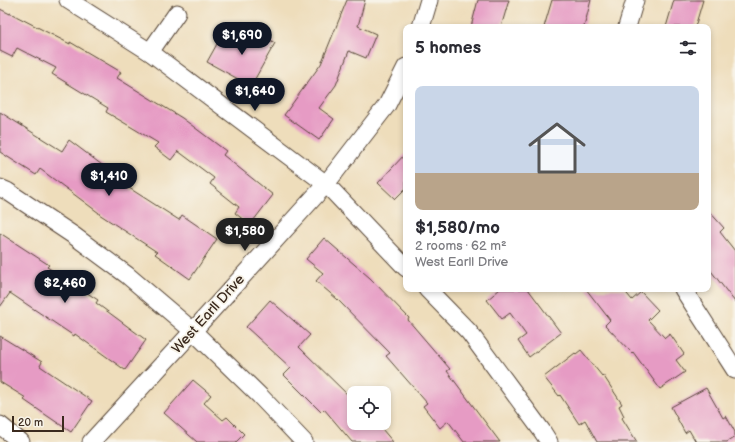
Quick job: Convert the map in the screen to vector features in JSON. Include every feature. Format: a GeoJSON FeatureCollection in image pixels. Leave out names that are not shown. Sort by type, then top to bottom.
{"type":"FeatureCollection","features":[{"type":"Feature","properties":{"kind":"street"},"geometry":{"type":"LineString","coordinates":[[68,0],[150,52],[326,184],[403,265]]}},
{"type":"Feature","properties":{"kind":"street"},"geometry":{"type":"LineString","coordinates":[[422,24],[429,0]]}},
{"type":"Feature","properties":{"kind":"street"},"geometry":{"type":"LineString","coordinates":[[628,24],[635,0]]}},
{"type":"Feature","properties":{"kind":"street"},"geometry":{"type":"LineString","coordinates":[[150,52],[177,12]]}},
{"type":"Feature","properties":{"kind":"street","name":"West Earll Drive"},"geometry":{"type":"LineString","coordinates":[[91,442],[194,331],[326,184],[387,105],[403,73]]}},
{"type":"Feature","properties":{"kind":"street"},"geometry":{"type":"LineString","coordinates":[[0,188],[7,191],[73,235],[127,275],[194,331],[304,442]]}},
{"type":"Feature","properties":{"kind":"street"},"geometry":{"type":"LineString","coordinates":[[430,292],[469,332],[549,442]]}},
{"type":"Feature","properties":{"kind":"street"},"geometry":{"type":"LineString","coordinates":[[684,292],[735,370]]}},
{"type":"Feature","properties":{"kind":"street"},"geometry":{"type":"LineString","coordinates":[[0,425],[21,442]]}},
{"type":"Feature","properties":{"kind":"building"},"geometry":{"type":"Polygon","coordinates":[[[347,0],[365,0],[358,26],[376,34],[366,58],[349,51],[336,85],[319,108],[334,119],[319,140],[284,115],[321,64],[347,0]]]}},
{"type":"Feature","properties":{"kind":"building"},"geometry":{"type":"Polygon","coordinates":[[[478,0],[509,0],[502,24],[472,24],[478,0]]]}},
{"type":"Feature","properties":{"kind":"building"},"geometry":{"type":"Polygon","coordinates":[[[552,0],[591,0],[585,24],[545,24],[552,0]]]}},
{"type":"Feature","properties":{"kind":"building"},"geometry":{"type":"Polygon","coordinates":[[[674,0],[703,0],[696,24],[667,24],[674,0]]]}},
{"type":"Feature","properties":{"kind":"building"},"geometry":{"type":"Polygon","coordinates":[[[0,9],[70,44],[70,42],[121,72],[117,78],[182,118],[226,151],[223,155],[273,195],[250,225],[235,213],[239,207],[210,184],[214,178],[178,151],[171,160],[154,147],[158,143],[106,112],[108,108],[52,74],[56,68],[17,48],[12,57],[0,51],[0,9]]]}},
{"type":"Feature","properties":{"kind":"building"},"geometry":{"type":"Polygon","coordinates":[[[248,28],[275,43],[251,86],[207,62],[222,35],[238,45],[248,28]]]}},
{"type":"Feature","properties":{"kind":"building"},"geometry":{"type":"Polygon","coordinates":[[[0,112],[62,151],[69,140],[114,174],[112,177],[179,220],[182,215],[217,239],[190,279],[155,254],[157,252],[99,214],[40,169],[36,175],[0,152],[0,112]]]}},
{"type":"Feature","properties":{"kind":"building"},"geometry":{"type":"Polygon","coordinates":[[[403,156],[403,191],[395,199],[378,183],[403,156]]]}},
{"type":"Feature","properties":{"kind":"building"},"geometry":{"type":"Polygon","coordinates":[[[711,213],[724,228],[720,232],[735,251],[735,302],[711,271],[711,213]]]}},
{"type":"Feature","properties":{"kind":"building"},"geometry":{"type":"Polygon","coordinates":[[[0,233],[49,265],[47,267],[98,300],[96,303],[146,340],[125,370],[75,334],[74,336],[10,293],[0,307],[0,233]]]}},
{"type":"Feature","properties":{"kind":"building"},"geometry":{"type":"Polygon","coordinates":[[[324,238],[370,278],[409,318],[408,320],[450,369],[447,371],[500,442],[464,442],[448,421],[440,428],[423,406],[427,403],[386,356],[390,353],[337,299],[316,281],[323,273],[306,259],[324,238]]]}},
{"type":"Feature","properties":{"kind":"building"},"geometry":{"type":"Polygon","coordinates":[[[496,292],[530,292],[561,333],[529,357],[518,341],[526,335],[510,313],[502,319],[487,300],[496,292]]]}},
{"type":"Feature","properties":{"kind":"building"},"geometry":{"type":"Polygon","coordinates":[[[588,292],[625,292],[632,300],[641,292],[658,310],[648,320],[665,338],[670,334],[684,354],[676,360],[685,372],[660,389],[633,352],[632,353],[605,325],[610,320],[588,292]]]}},
{"type":"Feature","properties":{"kind":"building"},"geometry":{"type":"Polygon","coordinates":[[[270,300],[310,335],[299,347],[347,394],[347,430],[383,430],[393,442],[352,442],[324,409],[321,412],[284,375],[291,368],[246,327],[270,300]]]}},
{"type":"Feature","properties":{"kind":"building"},"geometry":{"type":"Polygon","coordinates":[[[0,336],[42,362],[40,366],[92,401],[71,432],[24,400],[26,398],[0,382],[0,336]]]}},
{"type":"Feature","properties":{"kind":"building"},"geometry":{"type":"Polygon","coordinates":[[[581,350],[602,376],[603,375],[622,404],[619,406],[624,416],[622,418],[637,442],[597,442],[585,420],[579,424],[560,395],[559,396],[544,377],[581,350]]]}},
{"type":"Feature","properties":{"kind":"building"},"geometry":{"type":"Polygon","coordinates":[[[193,380],[211,395],[204,403],[223,420],[227,417],[244,434],[236,442],[197,442],[164,413],[193,380]]]}},
{"type":"Feature","properties":{"kind":"building"},"geometry":{"type":"Polygon","coordinates":[[[706,388],[723,418],[726,416],[735,432],[735,437],[727,442],[696,442],[689,430],[685,433],[671,407],[706,388]]]}}]}
